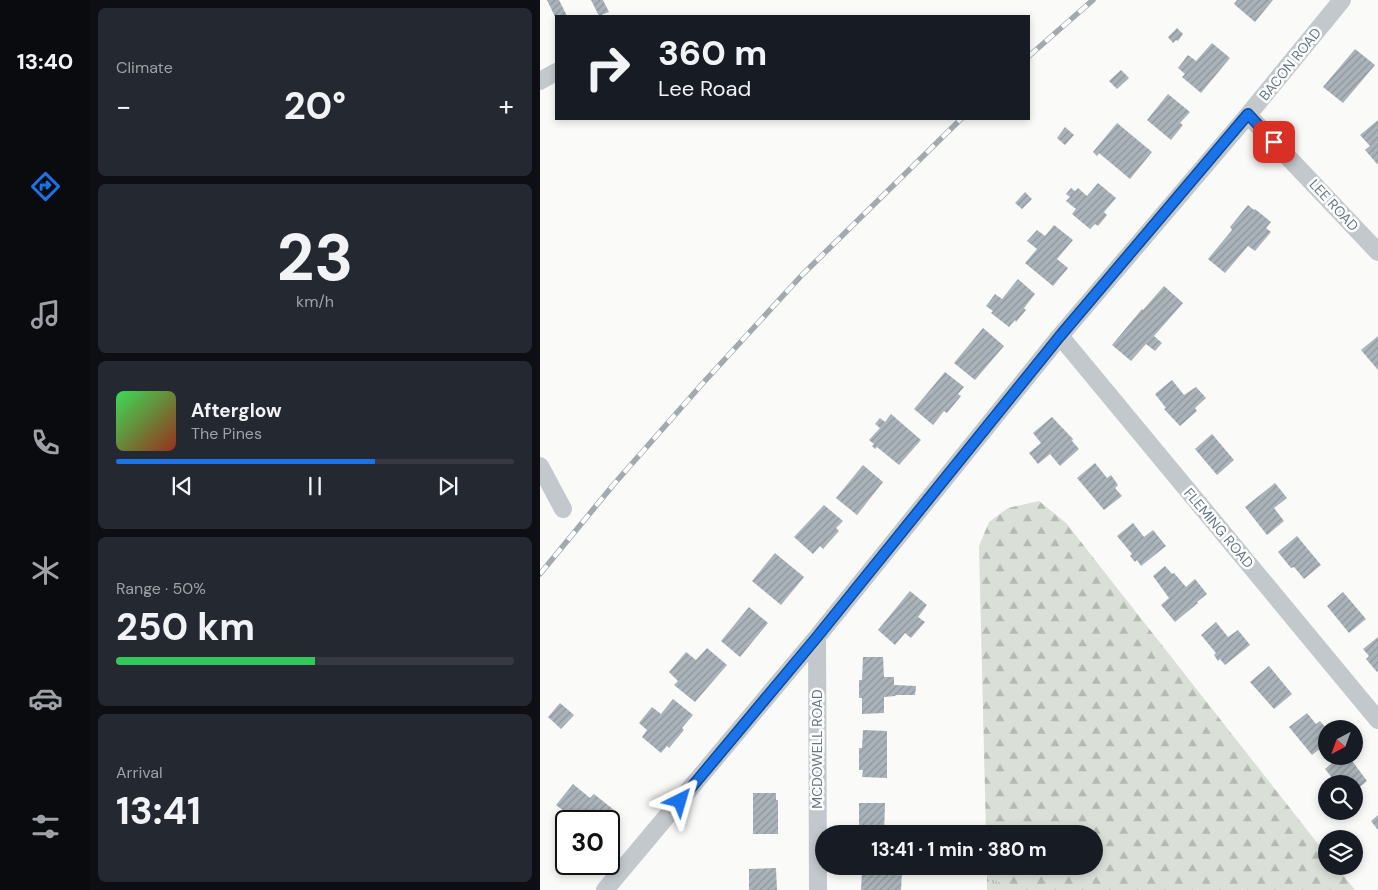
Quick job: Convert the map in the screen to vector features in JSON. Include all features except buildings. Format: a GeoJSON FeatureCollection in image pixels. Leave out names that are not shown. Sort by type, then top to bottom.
{"type":"FeatureCollection","features":[{"type":"Feature","properties":{"kind":"street","name":"BACON ROAD"},"geometry":{"type":"LineString","coordinates":[[605,890],[817,637],[1060,336],[1342,0]]}},
{"type":"Feature","properties":{"kind":"street"},"geometry":{"type":"LineString","coordinates":[[540,81],[555,73]]}},
{"type":"Feature","properties":{"kind":"street","name":"LEE ROAD"},"geometry":{"type":"LineString","coordinates":[[1248,114],[1378,252]]}},
{"type":"Feature","properties":{"kind":"street","name":"FLEMING ROAD"},"geometry":{"type":"LineString","coordinates":[[1060,336],[1378,720]]}},
{"type":"Feature","properties":{"kind":"street"},"geometry":{"type":"LineString","coordinates":[[540,466],[563,509]]}},
{"type":"Feature","properties":{"kind":"street","name":"MCDOWELL ROAD"},"geometry":{"type":"LineString","coordinates":[[817,637],[818,890]]}},
{"type":"Feature","properties":{"kind":"green space"},"geometry":{"type":"Polygon","coordinates":[[[1039,501],[1066,523],[1318,844],[1318,875],[1343,875],[1355,890],[987,890],[987,875],[1103,875],[1103,825],[986,825],[979,546],[989,522],[1008,508],[1039,501]]]}},
{"type":"Feature","properties":{"kind":"green space"},"geometry":{"type":"Polygon","coordinates":[[[992,879],[1018,890],[987,890],[987,882],[992,879]]]}},
{"type":"Feature","properties":{"kind":"railway"},"geometry":{"type":"LineString","coordinates":[[1030,55],[1093,0]]}},
{"type":"Feature","properties":{"kind":"railway"},"geometry":{"type":"LineString","coordinates":[[540,574],[614,484],[802,275],[960,120]]}},
{"type":"Feature","properties":{"kind":"route"},"geometry":{"type":"LineString","coordinates":[[680,801],[817,637],[1060,336],[1248,114],[1274,142]]}}]}
